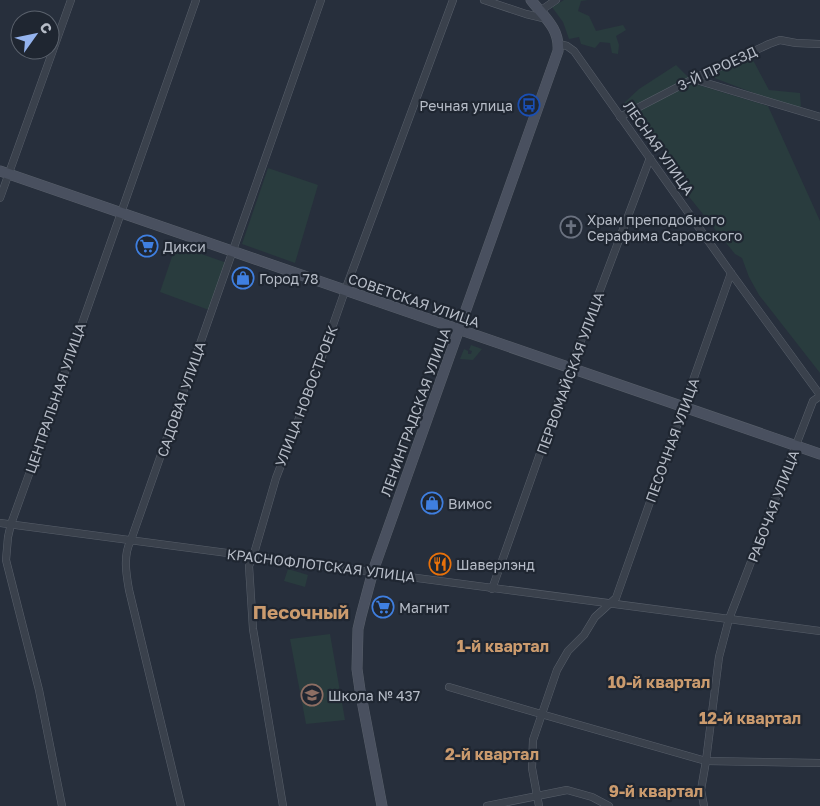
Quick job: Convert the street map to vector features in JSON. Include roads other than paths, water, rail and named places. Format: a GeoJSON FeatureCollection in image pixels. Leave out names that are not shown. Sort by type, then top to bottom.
{"type":"FeatureCollection","features":[{"type":"Feature","properties":{"kind":"main road","name":"ЛЕСНАЯ УЛИЦА"},"geometry":{"type":"LineString","coordinates":[[530,0],[548,19],[561,42]]}},
{"type":"Feature","properties":{"kind":"main road","name":"ЛЕНИНГРАДСКАЯ УЛИЦА"},"geometry":{"type":"LineString","coordinates":[[382,806],[357,669],[358,629],[361,616],[372,571],[561,42]]}},
{"type":"Feature","properties":{"kind":"main road","name":"СОВЕТСКАЯ УЛИЦА"},"geometry":{"type":"LineString","coordinates":[[4,173],[820,454]]}},
{"type":"Feature","properties":{"kind":"street"},"geometry":{"type":"LineString","coordinates":[[0,198],[4,173],[71,0]]}},
{"type":"Feature","properties":{"kind":"street","name":"ЦЕНТРАЛЬНАЯ УЛИЦА"},"geometry":{"type":"LineString","coordinates":[[62,806],[39,690],[6,560],[8,537],[196,0]]}},
{"type":"Feature","properties":{"kind":"street","name":"САДОВАЯ УЛИЦА"},"geometry":{"type":"LineString","coordinates":[[181,806],[129,590],[126,572],[127,548],[132,540],[321,0]]}},
{"type":"Feature","properties":{"kind":"street","name":"УЛИЦА НОВОСТРОЕК"},"geometry":{"type":"LineString","coordinates":[[282,806],[253,629],[249,566],[276,478],[313,382],[452,0]]}},
{"type":"Feature","properties":{"kind":"street"},"geometry":{"type":"LineString","coordinates":[[484,0],[548,19]]}},
{"type":"Feature","properties":{"kind":"street"},"geometry":{"type":"LineString","coordinates":[[500,6],[508,0]]}},
{"type":"Feature","properties":{"kind":"street"},"geometry":{"type":"LineString","coordinates":[[540,11],[556,0]]}},
{"type":"Feature","properties":{"kind":"street","name":"3-Й ПРОЕЗД"},"geometry":{"type":"LineString","coordinates":[[620,117],[693,79],[768,44],[780,40],[818,44]]}},
{"type":"Feature","properties":{"kind":"street","name":"ЛЕСНАЯ УЛИЦА"},"geometry":{"type":"LineString","coordinates":[[561,42],[574,50],[731,273],[820,395]]}},
{"type":"Feature","properties":{"kind":"street"},"geometry":{"type":"LineString","coordinates":[[693,79],[820,117]]}},
{"type":"Feature","properties":{"kind":"street","name":"ПЕРВОМАЙСКАЯ УЛИЦА"},"geometry":{"type":"LineString","coordinates":[[492,588],[570,368],[650,158]]}},
{"type":"Feature","properties":{"kind":"street","name":"ПЕСОЧНАЯ УЛИЦА"},"geometry":{"type":"LineString","coordinates":[[539,806],[532,768],[533,740],[541,714],[557,670],[568,651],[584,635],[595,617],[616,598],[731,273]]}},
{"type":"Feature","properties":{"kind":"street","name":"РАБОЧАЯ УЛИЦА"},"geometry":{"type":"LineString","coordinates":[[704,806],[701,790],[719,657],[729,619],[812,401],[820,395]]}},
{"type":"Feature","properties":{"kind":"street","name":"КРАСНОФЛОТСКАЯ УЛИЦА"},"geometry":{"type":"LineString","coordinates":[[0,523],[820,631]]}},
{"type":"Feature","properties":{"kind":"street"},"geometry":{"type":"LineString","coordinates":[[449,687],[706,761],[820,763]]}},
{"type":"Feature","properties":{"kind":"street"},"geometry":{"type":"LineString","coordinates":[[487,806],[567,790],[592,797],[609,806]]}},
{"type":"Feature","properties":{"kind":"place","name":"Речная улица"},"geometry":{"type":"Point","coordinates":[529,105]}},
{"type":"Feature","properties":{"kind":"place","name":"Храм преподобного Серафима Саровского"},"geometry":{"type":"Point","coordinates":[571,227]}},
{"type":"Feature","properties":{"kind":"place","name":"Дикси"},"geometry":{"type":"Point","coordinates":[147,246]}},
{"type":"Feature","properties":{"kind":"place","name":"Город 78"},"geometry":{"type":"Point","coordinates":[243,278]}},
{"type":"Feature","properties":{"kind":"place","name":"Вимос"},"geometry":{"type":"Point","coordinates":[432,503]}},
{"type":"Feature","properties":{"kind":"place","name":"Шаверлэнд"},"geometry":{"type":"Point","coordinates":[440,564]}},
{"type":"Feature","properties":{"kind":"place","name":"Магнит"},"geometry":{"type":"Point","coordinates":[383,607]}},
{"type":"Feature","properties":{"kind":"place","name":"Школа № 437"},"geometry":{"type":"Point","coordinates":[312,695]}},
{"type":"Feature","properties":{"kind":"district","name":"Песочный"},"geometry":{"type":"Point","coordinates":[301,611]}},
{"type":"Feature","properties":{"kind":"district","name":"1-й квартал"},"geometry":{"type":"Point","coordinates":[503,646]}},
{"type":"Feature","properties":{"kind":"district","name":"10-й квартал"},"geometry":{"type":"Point","coordinates":[659,682]}},
{"type":"Feature","properties":{"kind":"district","name":"12-й квартал"},"geometry":{"type":"Point","coordinates":[750,718]}},
{"type":"Feature","properties":{"kind":"district","name":"2-й квартал"},"geometry":{"type":"Point","coordinates":[492,754]}},
{"type":"Feature","properties":{"kind":"district","name":"9-й квартал"},"geometry":{"type":"Point","coordinates":[656,791]}}]}
